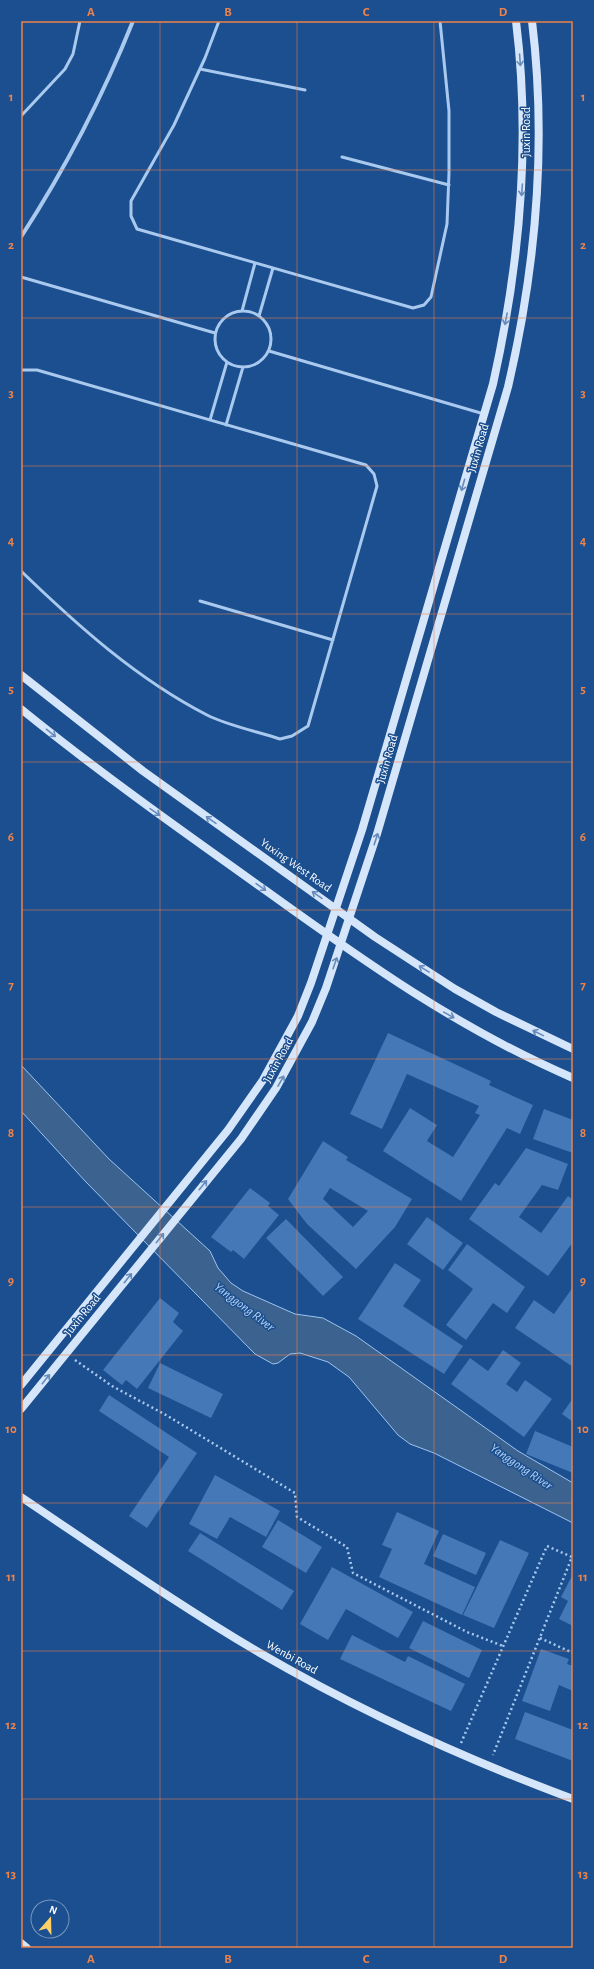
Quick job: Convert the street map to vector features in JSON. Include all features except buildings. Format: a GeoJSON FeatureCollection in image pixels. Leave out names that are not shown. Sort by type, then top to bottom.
{"type":"FeatureCollection","features":[{"type":"Feature","properties":{"kind":"main road","name":"Juxin Road"},"geometry":{"type":"LineString","coordinates":[[21,1385],[228,1130],[263,1080],[298,1016],[311,983],[337,909],[382,765],[484,414],[506,323],[520,226],[524,139],[523,94],[516,21]]}},
{"type":"Feature","properties":{"kind":"main road","name":"Juxin Road"},"geometry":{"type":"LineString","coordinates":[[21,1409],[240,1139],[276,1088],[312,1022],[341,945],[397,769],[508,388],[530,271],[538,183],[538,93],[532,21]]}},
{"type":"Feature","properties":{"kind":"main road","name":"Yuxing West Road"},"geometry":{"type":"LineString","coordinates":[[21,675],[143,771],[415,964],[496,1012],[573,1049]]}},
{"type":"Feature","properties":{"kind":"main road"},"geometry":{"type":"LineString","coordinates":[[21,709],[127,792],[400,986],[484,1035],[573,1078]]}},
{"type":"Feature","properties":{"kind":"main road","name":"Wenbi Road"},"geometry":{"type":"LineString","coordinates":[[21,1497],[155,1588],[260,1653],[368,1711],[456,1752],[573,1799]]}},
{"type":"Feature","properties":{"kind":"main road"},"geometry":{"type":"LineString","coordinates":[[21,1943],[27,1948]]}},
{"type":"Feature","properties":{"kind":"street"},"geometry":{"type":"LineString","coordinates":[[21,237],[59,174],[100,96],[132,21]]}},
{"type":"Feature","properties":{"kind":"lane"},"geometry":{"type":"LineString","coordinates":[[21,116],[65,69],[73,54],[80,21]]}},
{"type":"Feature","properties":{"kind":"lane"},"geometry":{"type":"LineString","coordinates":[[219,21],[200,69],[170,132],[131,201],[131,216],[137,229],[413,308],[424,305],[431,297],[446,224],[449,185],[449,111],[440,21]]}},
{"type":"Feature","properties":{"kind":"lane"},"geometry":{"type":"LineString","coordinates":[[200,69],[305,90]]}},
{"type":"Feature","properties":{"kind":"lane"},"geometry":{"type":"LineString","coordinates":[[342,157],[449,185]]}},
{"type":"Feature","properties":{"kind":"lane"},"geometry":{"type":"LineString","coordinates":[[242,311],[256,263]]}},
{"type":"Feature","properties":{"kind":"lane"},"geometry":{"type":"LineString","coordinates":[[259,316],[273,268]]}},
{"type":"Feature","properties":{"kind":"lane"},"geometry":{"type":"LineString","coordinates":[[21,277],[215,334]]}},
{"type":"Feature","properties":{"kind":"lane"},"geometry":{"type":"LineString","coordinates":[[242,311],[252,312],[259,316],[265,321],[272,336],[269,351],[265,358],[258,363],[242,367],[227,362],[217,350],[215,334],[223,319],[229,314],[242,311]]}},
{"type":"Feature","properties":{"kind":"lane"},"geometry":{"type":"LineString","coordinates":[[269,351],[484,414]]}},
{"type":"Feature","properties":{"kind":"lane"},"geometry":{"type":"LineString","coordinates":[[210,420],[227,362]]}},
{"type":"Feature","properties":{"kind":"lane"},"geometry":{"type":"LineString","coordinates":[[226,424],[242,367]]}},
{"type":"Feature","properties":{"kind":"lane"},"geometry":{"type":"LineString","coordinates":[[21,370],[37,370],[366,465],[374,474],[378,486],[308,726],[292,736],[280,739],[209,716],[159,687],[90,636],[21,571]]}},
{"type":"Feature","properties":{"kind":"lane"},"geometry":{"type":"LineString","coordinates":[[200,601],[333,640]]}},
{"type":"Feature","properties":{"kind":"path"},"geometry":{"type":"LineString","coordinates":[[66,1354],[112,1386],[166,1415],[295,1493],[297,1517],[347,1547],[353,1573],[467,1632],[503,1646]]}},
{"type":"Feature","properties":{"kind":"path"},"geometry":{"type":"LineString","coordinates":[[456,1752],[547,1546],[572,1557],[489,1766]]}},
{"type":"Feature","properties":{"kind":"path"},"geometry":{"type":"LineString","coordinates":[[540,1638],[573,1653]]}},
{"type":"Feature","properties":{"kind":"water","name":"Yanggong River"},"geometry":{"type":"Polygon","coordinates":[[[21,1065],[109,1159],[210,1251],[218,1268],[231,1283],[243,1291],[295,1314],[323,1318],[356,1336],[518,1451],[573,1483],[573,1523],[434,1453],[410,1444],[398,1435],[349,1377],[328,1362],[300,1353],[290,1354],[278,1363],[273,1364],[255,1354],[86,1182],[21,1111],[21,1065]]]}}]}
